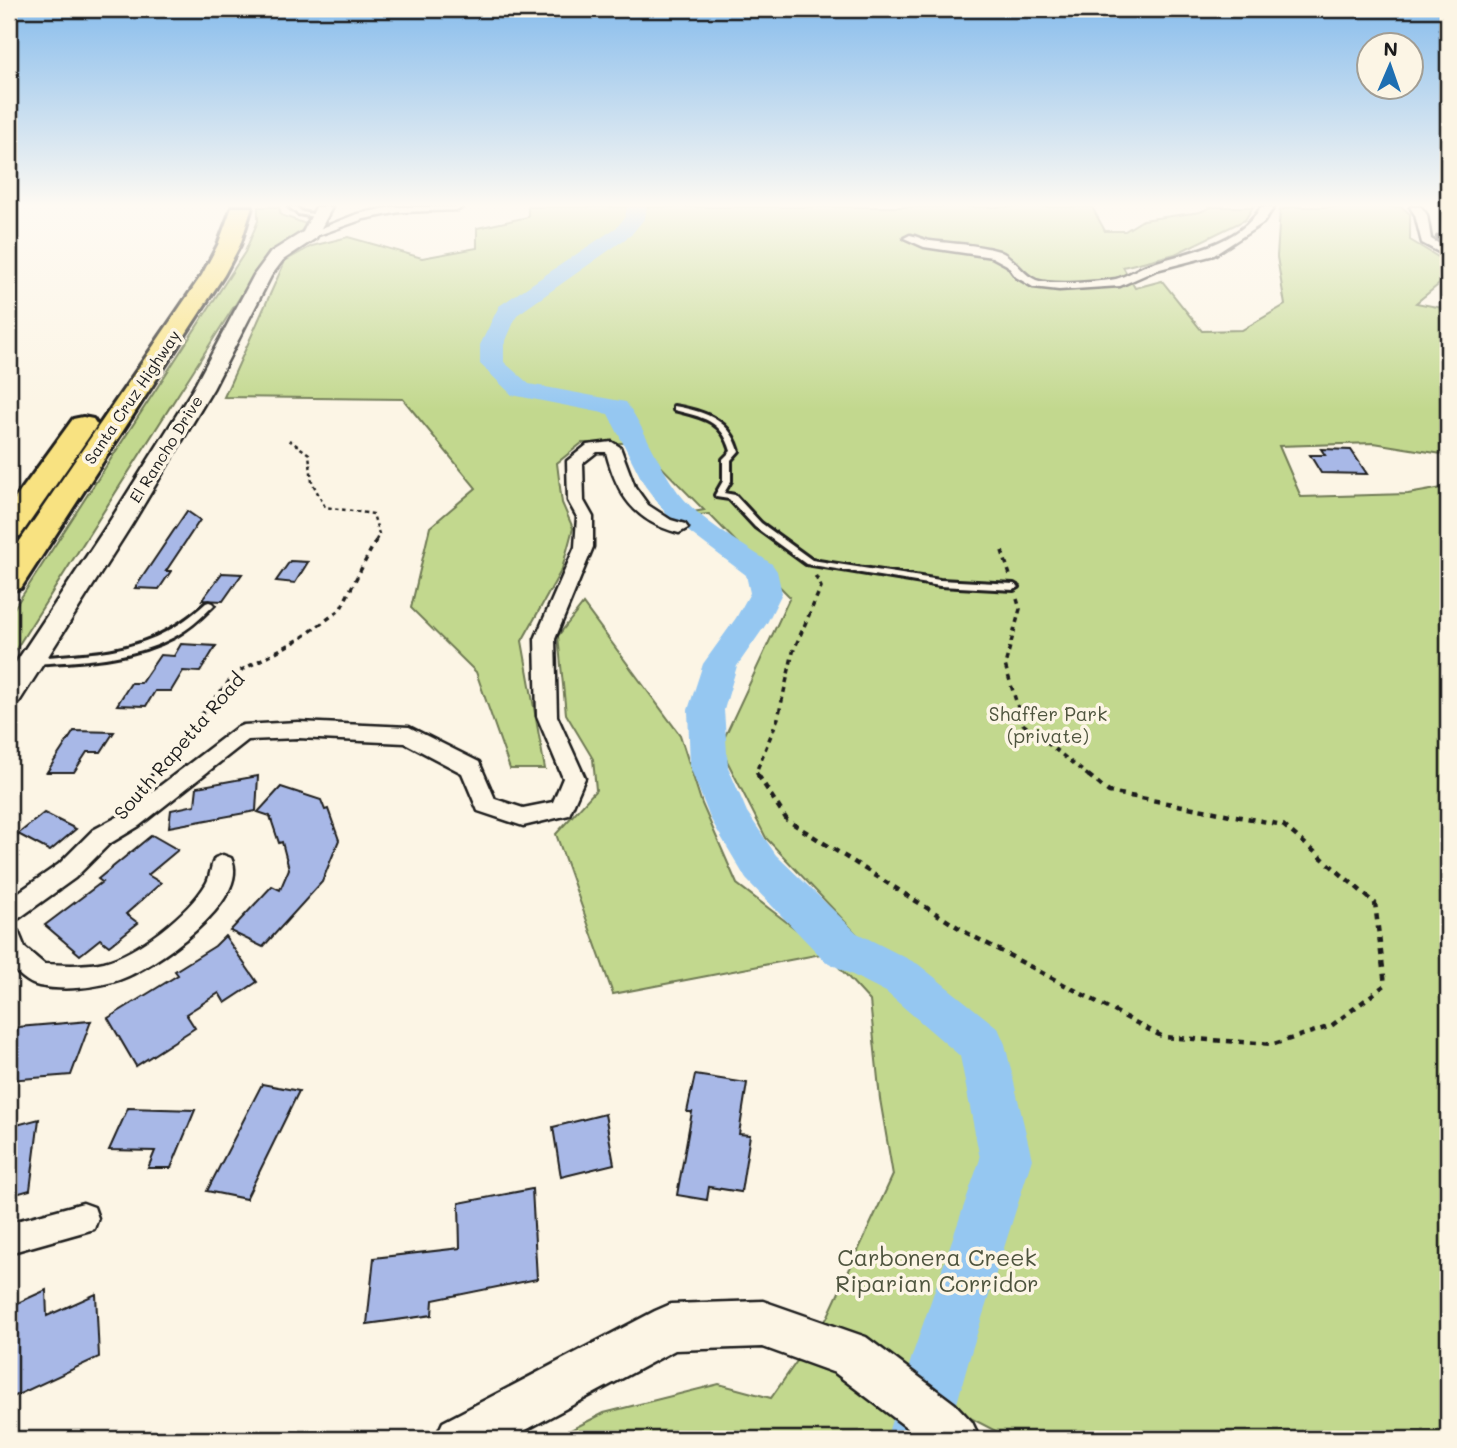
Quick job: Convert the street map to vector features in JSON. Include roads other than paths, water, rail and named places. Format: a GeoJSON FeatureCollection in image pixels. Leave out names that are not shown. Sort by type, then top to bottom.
{"type":"FeatureCollection","features":[{"type":"Feature","properties":{"kind":"highway","name":"Santa Cruz Highway"},"geometry":{"type":"LineString","coordinates":[[9,529],[188,275]]}},
{"type":"Feature","properties":{"kind":"highway","name":"Santa Cruz Highway"},"geometry":{"type":"LineString","coordinates":[[9,581],[213,275]]}},
{"type":"Feature","properties":{"kind":"street","name":"El Rancho Drive"},"geometry":{"type":"LineString","coordinates":[[9,695],[202,389],[263,275]]}},
{"type":"Feature","properties":{"kind":"street"},"geometry":{"type":"LineString","coordinates":[[1021,275],[1033,283],[1059,286],[1120,282],[1136,275]]}},
{"type":"Feature","properties":{"kind":"street","name":"South Rapetta Road"},"geometry":{"type":"LineString","coordinates":[[9,912],[67,871],[101,837],[131,820],[243,733],[299,730],[409,735],[471,768],[486,805],[523,817],[561,809],[574,778],[547,716],[545,639],[584,547],[585,517],[576,500],[575,461],[593,448],[612,447],[619,477],[638,504],[659,525],[679,528]]}},
{"type":"Feature","properties":{"kind":"street"},"geometry":{"type":"LineString","coordinates":[[9,939],[15,955],[39,975],[106,973],[146,954],[198,910],[219,884],[223,865]]}},
{"type":"Feature","properties":{"kind":"street"},"geometry":{"type":"LineString","coordinates":[[9,1238],[83,1218]]}},
{"type":"Feature","properties":{"kind":"street"},"geometry":{"type":"LineString","coordinates":[[460,1439],[671,1326],[763,1324],[849,1354],[938,1421],[955,1439]]}},
{"type":"Feature","properties":{"kind":"lane"},"geometry":{"type":"LineString","coordinates":[[677,408],[723,424],[732,437],[736,451],[727,459],[727,481],[719,495],[732,497],[758,525],[809,562],[940,583],[1014,587]]}},
{"type":"Feature","properties":{"kind":"lane"},"geometry":{"type":"LineString","coordinates":[[32,661],[126,653],[180,628],[209,605]]}},
{"type":"Feature","properties":{"kind":"waterway"},"geometry":{"type":"LineString","coordinates":[[560,275],[507,311],[492,345],[492,364],[521,390],[617,408],[633,432],[660,486],[678,510],[761,571],[766,593],[750,623],[720,664],[706,710],[709,767],[730,818],[761,867],[841,947],[902,978],[981,1044],[1006,1159],[942,1353],[917,1439]]}},
{"type":"Feature","properties":{"kind":"park label","name":"Shaffer Park (private)"},"geometry":{"type":"Point","coordinates":[1048,725]}},
{"type":"Feature","properties":{"kind":"park label","name":"Carbonera Creek Riparian Corridor"},"geometry":{"type":"Point","coordinates":[937,1271]}}]}
